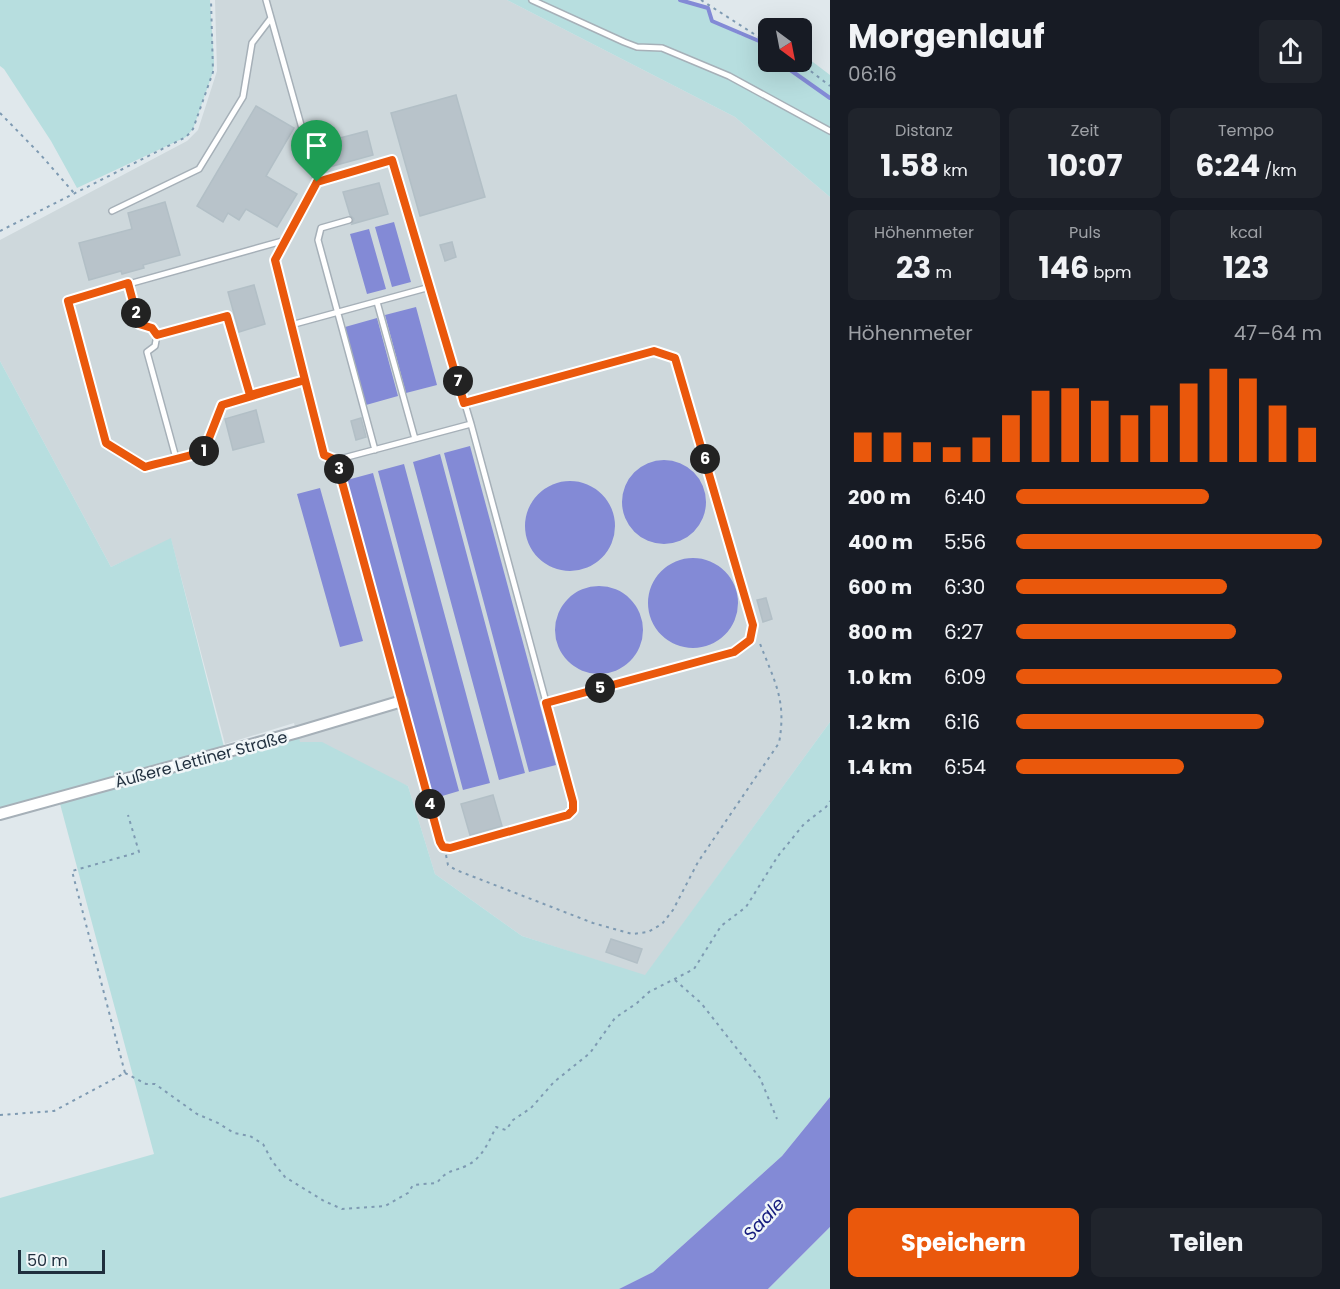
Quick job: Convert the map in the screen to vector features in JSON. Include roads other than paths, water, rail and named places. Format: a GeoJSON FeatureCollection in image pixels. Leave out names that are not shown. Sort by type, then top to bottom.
{"type":"FeatureCollection","features":[{"type":"Feature","properties":{"kind":"street","name":"Äußere Lettiner Straße"},"geometry":{"type":"LineString","coordinates":[[0,814],[402,701]]}},
{"type":"Feature","properties":{"kind":"lane"},"geometry":{"type":"LineString","coordinates":[[266,0],[317,182],[275,260],[324,455],[336,460],[471,424]]}},
{"type":"Feature","properties":{"kind":"lane"},"geometry":{"type":"LineString","coordinates":[[532,0],[624,42],[637,46],[662,48],[729,76],[830,131]]}},
{"type":"Feature","properties":{"kind":"lane"},"geometry":{"type":"LineString","coordinates":[[112,211],[199,169],[243,97],[252,43],[271,18]]}},
{"type":"Feature","properties":{"kind":"lane"},"geometry":{"type":"LineString","coordinates":[[317,182],[392,160],[471,424],[573,802],[573,810],[568,815],[450,848],[443,847],[336,460]]}},
{"type":"Feature","properties":{"kind":"lane"},"geometry":{"type":"LineString","coordinates":[[349,220],[321,228],[318,240],[375,450]]}},
{"type":"Feature","properties":{"kind":"lane"},"geometry":{"type":"LineString","coordinates":[[285,240],[68,301],[106,443],[145,467],[204,451],[222,405],[305,380]]}},
{"type":"Feature","properties":{"kind":"lane"},"geometry":{"type":"LineString","coordinates":[[128,283],[139,324],[152,328],[157,335],[155,346],[147,352],[176,458]]}},
{"type":"Feature","properties":{"kind":"lane"},"geometry":{"type":"LineString","coordinates":[[291,325],[430,287]]}},
{"type":"Feature","properties":{"kind":"lane"},"geometry":{"type":"LineString","coordinates":[[377,302],[415,439]]}},
{"type":"Feature","properties":{"kind":"lane"},"geometry":{"type":"LineString","coordinates":[[157,335],[227,316],[250,395]]}},
{"type":"Feature","properties":{"kind":"lane"},"geometry":{"type":"LineString","coordinates":[[464,403],[654,351],[675,358],[753,625],[750,640],[734,652],[546,703]]}},
{"type":"Feature","properties":{"kind":"water"},"geometry":{"type":"Polygon","coordinates":[[[394,222],[411,282],[392,287],[375,227],[394,222]]]}},
{"type":"Feature","properties":{"kind":"water"},"geometry":{"type":"Polygon","coordinates":[[[369,229],[386,289],[367,294],[350,234],[369,229]]]}},
{"type":"Feature","properties":{"kind":"water"},"geometry":{"type":"Polygon","coordinates":[[[416,307],[437,385],[406,393],[385,315],[416,307]]]}},
{"type":"Feature","properties":{"kind":"water"},"geometry":{"type":"Polygon","coordinates":[[[377,318],[398,396],[366,405],[345,327],[377,318]]]}},
{"type":"Feature","properties":{"kind":"water"},"geometry":{"type":"Polygon","coordinates":[[[470,446],[556,765],[529,772],[444,453],[470,446]]]}},
{"type":"Feature","properties":{"kind":"water"},"geometry":{"type":"Polygon","coordinates":[[[440,454],[525,773],[499,780],[413,462],[440,454]]]}},
{"type":"Feature","properties":{"kind":"water"},"geometry":{"type":"Polygon","coordinates":[[[664,460],[680,463],[694,472],[703,486],[706,502],[703,518],[694,532],[680,541],[664,544],[648,541],[634,532],[625,518],[622,502],[625,486],[634,472],[648,463],[664,460]]]}},
{"type":"Feature","properties":{"kind":"water"},"geometry":{"type":"Polygon","coordinates":[[[404,464],[490,783],[463,790],[378,471],[404,464]]]}},
{"type":"Feature","properties":{"kind":"water"},"geometry":{"type":"Polygon","coordinates":[[[373,473],[459,791],[432,799],[347,480],[373,473]]]}},
{"type":"Feature","properties":{"kind":"water"},"geometry":{"type":"Polygon","coordinates":[[[570,481],[587,484],[602,494],[612,509],[615,526],[612,543],[602,558],[587,568],[570,571],[553,568],[538,558],[528,543],[525,526],[528,509],[538,494],[553,484],[570,481]]]}},
{"type":"Feature","properties":{"kind":"water"},"geometry":{"type":"Polygon","coordinates":[[[320,488],[363,641],[340,647],[297,494],[320,488]]]}},
{"type":"Feature","properties":{"kind":"water"},"geometry":{"type":"Polygon","coordinates":[[[693,558],[710,561],[725,571],[735,586],[738,603],[735,620],[725,635],[710,645],[693,648],[676,645],[661,635],[651,620],[648,603],[651,586],[661,571],[676,561],[693,558]]]}},
{"type":"Feature","properties":{"kind":"water"},"geometry":{"type":"Polygon","coordinates":[[[590,586],[608,586],[624,593],[636,605],[643,621],[643,639],[636,655],[624,667],[608,674],[590,674],[574,667],[562,655],[555,639],[555,621],[562,605],[574,593],[590,586]]]}},
{"type":"Feature","properties":{"kind":"water","name":"Saale"},"geometry":{"type":"Polygon","coordinates":[[[830,1097],[830,1227],[768,1289],[619,1289],[653,1272],[782,1156],[830,1097]]]}},
{"type":"Feature","properties":{"kind":"waterway"},"geometry":{"type":"LineString","coordinates":[[680,0],[708,8],[712,21],[758,41]]}},
{"type":"Feature","properties":{"kind":"waterway"},"geometry":{"type":"LineString","coordinates":[[793,72],[830,98]]}}]}
